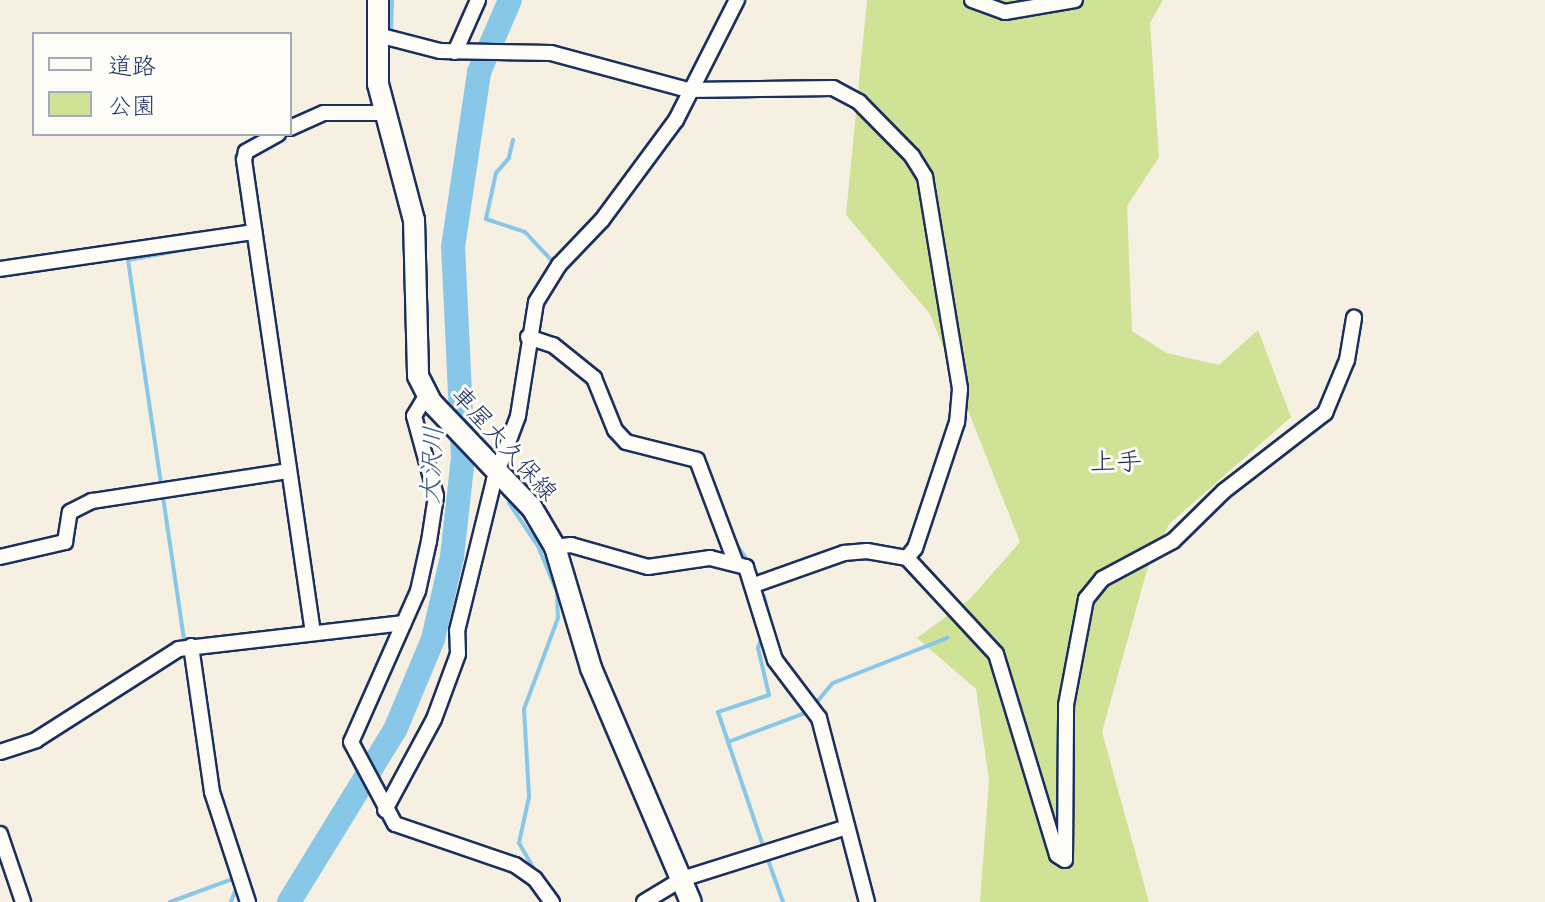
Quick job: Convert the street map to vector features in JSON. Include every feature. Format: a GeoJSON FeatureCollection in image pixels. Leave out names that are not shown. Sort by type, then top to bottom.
{"type":"FeatureCollection","features":[{"type":"Feature","properties":{"kind":"main road","name":"車屋大久保線"},"geometry":{"type":"LineString","coordinates":[[378,0],[383,113],[414,220],[414,354],[429,399],[532,508],[555,547],[591,668],[691,902]]}},
{"type":"Feature","properties":{"kind":"street"},"geometry":{"type":"LineString","coordinates":[[460,52],[478,0]]}},
{"type":"Feature","properties":{"kind":"street"},"geometry":{"type":"LineString","coordinates":[[383,806],[434,719],[458,654],[457,631],[494,466],[518,416],[528,337],[536,302],[559,265],[602,220],[676,120],[688,90],[737,0]]}},
{"type":"Feature","properties":{"kind":"street"},"geometry":{"type":"LineString","coordinates":[[972,0],[1005,12],[1075,0]]}},
{"type":"Feature","properties":{"kind":"street"},"geometry":{"type":"LineString","coordinates":[[378,35],[460,52],[515,52],[578,58],[605,71],[688,90],[844,92],[912,156],[925,177],[960,389],[957,422],[915,548],[907,558]]}},
{"type":"Feature","properties":{"kind":"street"},"geometry":{"type":"LineString","coordinates":[[292,127],[324,113],[383,113]]}},
{"type":"Feature","properties":{"kind":"street"},"geometry":{"type":"LineString","coordinates":[[274,136],[246,152],[244,160],[250,233],[313,632]]}},
{"type":"Feature","properties":{"kind":"street"},"geometry":{"type":"LineString","coordinates":[[0,269],[250,233]]}},
{"type":"Feature","properties":{"kind":"street"},"geometry":{"type":"LineString","coordinates":[[754,585],[844,553],[867,551],[907,558],[996,654],[1057,855],[1065,860],[1066,705],[1086,599],[1102,579],[1173,541],[1224,491],[1325,413],[1347,360],[1354,318]]}},
{"type":"Feature","properties":{"kind":"street"},"geometry":{"type":"LineString","coordinates":[[528,337],[553,345],[594,378],[615,430],[626,442],[697,460],[735,561]]}},
{"type":"Feature","properties":{"kind":"street"},"geometry":{"type":"LineString","coordinates":[[429,399],[414,416],[436,496],[418,591],[351,742],[395,824],[515,865],[535,879],[552,902]]}},
{"type":"Feature","properties":{"kind":"street"},"geometry":{"type":"LineString","coordinates":[[0,557],[65,542],[74,507],[289,471]]}},
{"type":"Feature","properties":{"kind":"street"},"geometry":{"type":"LineString","coordinates":[[555,547],[571,545],[648,567],[710,558],[735,561],[746,567],[775,660],[819,718],[844,828],[867,902]]}},
{"type":"Feature","properties":{"kind":"street"},"geometry":{"type":"LineString","coordinates":[[0,752],[36,740],[188,647],[403,623]]}},
{"type":"Feature","properties":{"kind":"street"},"geometry":{"type":"LineString","coordinates":[[188,647],[212,792],[248,902]]}},
{"type":"Feature","properties":{"kind":"street"},"geometry":{"type":"LineString","coordinates":[[644,902],[682,879],[844,828]]}},
{"type":"Feature","properties":{"kind":"street"},"geometry":{"type":"LineString","coordinates":[[0,834],[23,902]]}},
{"type":"Feature","properties":{"kind":"green space"},"geometry":{"type":"Polygon","coordinates":[[[867,0],[1163,0],[1150,23],[1159,157],[1127,206],[1132,331],[1166,353],[1219,365],[1258,330],[1291,417],[1169,524],[1147,570],[1102,732],[1149,902],[980,902],[989,780],[976,689],[917,638],[970,599],[1020,542],[930,314],[846,215],[867,0]]]}},
{"type":"Feature","properties":{"kind":"waterway"},"geometry":{"type":"LineString","coordinates":[[391,31],[392,0]]}},
{"type":"Feature","properties":{"kind":"waterway","name":"大沢川"},"geometry":{"type":"LineString","coordinates":[[289,902],[395,730],[433,639],[452,557],[463,457],[453,247],[479,72],[510,0]]}},
{"type":"Feature","properties":{"kind":"waterway"},"geometry":{"type":"LineString","coordinates":[[513,140],[509,158],[496,173],[486,219],[525,232],[554,263]]}},
{"type":"Feature","properties":{"kind":"waterway"},"geometry":{"type":"LineString","coordinates":[[242,150],[236,156],[246,221]]}},
{"type":"Feature","properties":{"kind":"waterway"},"geometry":{"type":"LineString","coordinates":[[185,646],[128,260],[248,238]]}},
{"type":"Feature","properties":{"kind":"waterway"},"geometry":{"type":"LineString","coordinates":[[631,450],[653,456]]}},
{"type":"Feature","properties":{"kind":"waterway"},"geometry":{"type":"LineString","coordinates":[[509,503],[538,546],[557,592],[558,618],[524,709],[529,797],[519,843],[535,871]]}},
{"type":"Feature","properties":{"kind":"waterway"},"geometry":{"type":"LineString","coordinates":[[736,544],[759,577]]}},
{"type":"Feature","properties":{"kind":"waterway"},"geometry":{"type":"LineString","coordinates":[[764,596],[769,617]]}},
{"type":"Feature","properties":{"kind":"waterway"},"geometry":{"type":"LineString","coordinates":[[762,637],[758,648],[769,695],[718,712],[763,846]]}},
{"type":"Feature","properties":{"kind":"waterway"},"geometry":{"type":"LineString","coordinates":[[816,703],[833,683],[947,638]]}},
{"type":"Feature","properties":{"kind":"waterway"},"geometry":{"type":"LineString","coordinates":[[728,742],[808,712]]}},
{"type":"Feature","properties":{"kind":"waterway"},"geometry":{"type":"LineString","coordinates":[[207,797],[231,873]]}},
{"type":"Feature","properties":{"kind":"waterway"},"geometry":{"type":"LineString","coordinates":[[767,857],[783,902]]}},
{"type":"Feature","properties":{"kind":"waterway"},"geometry":{"type":"LineString","coordinates":[[170,902],[233,879]]}},
{"type":"Feature","properties":{"kind":"waterway"},"geometry":{"type":"LineString","coordinates":[[231,902],[236,889]]}},
{"type":"Feature","properties":{"kind":"district","name":"上手"},"geometry":{"type":"Point","coordinates":[1116,461]}}]}
